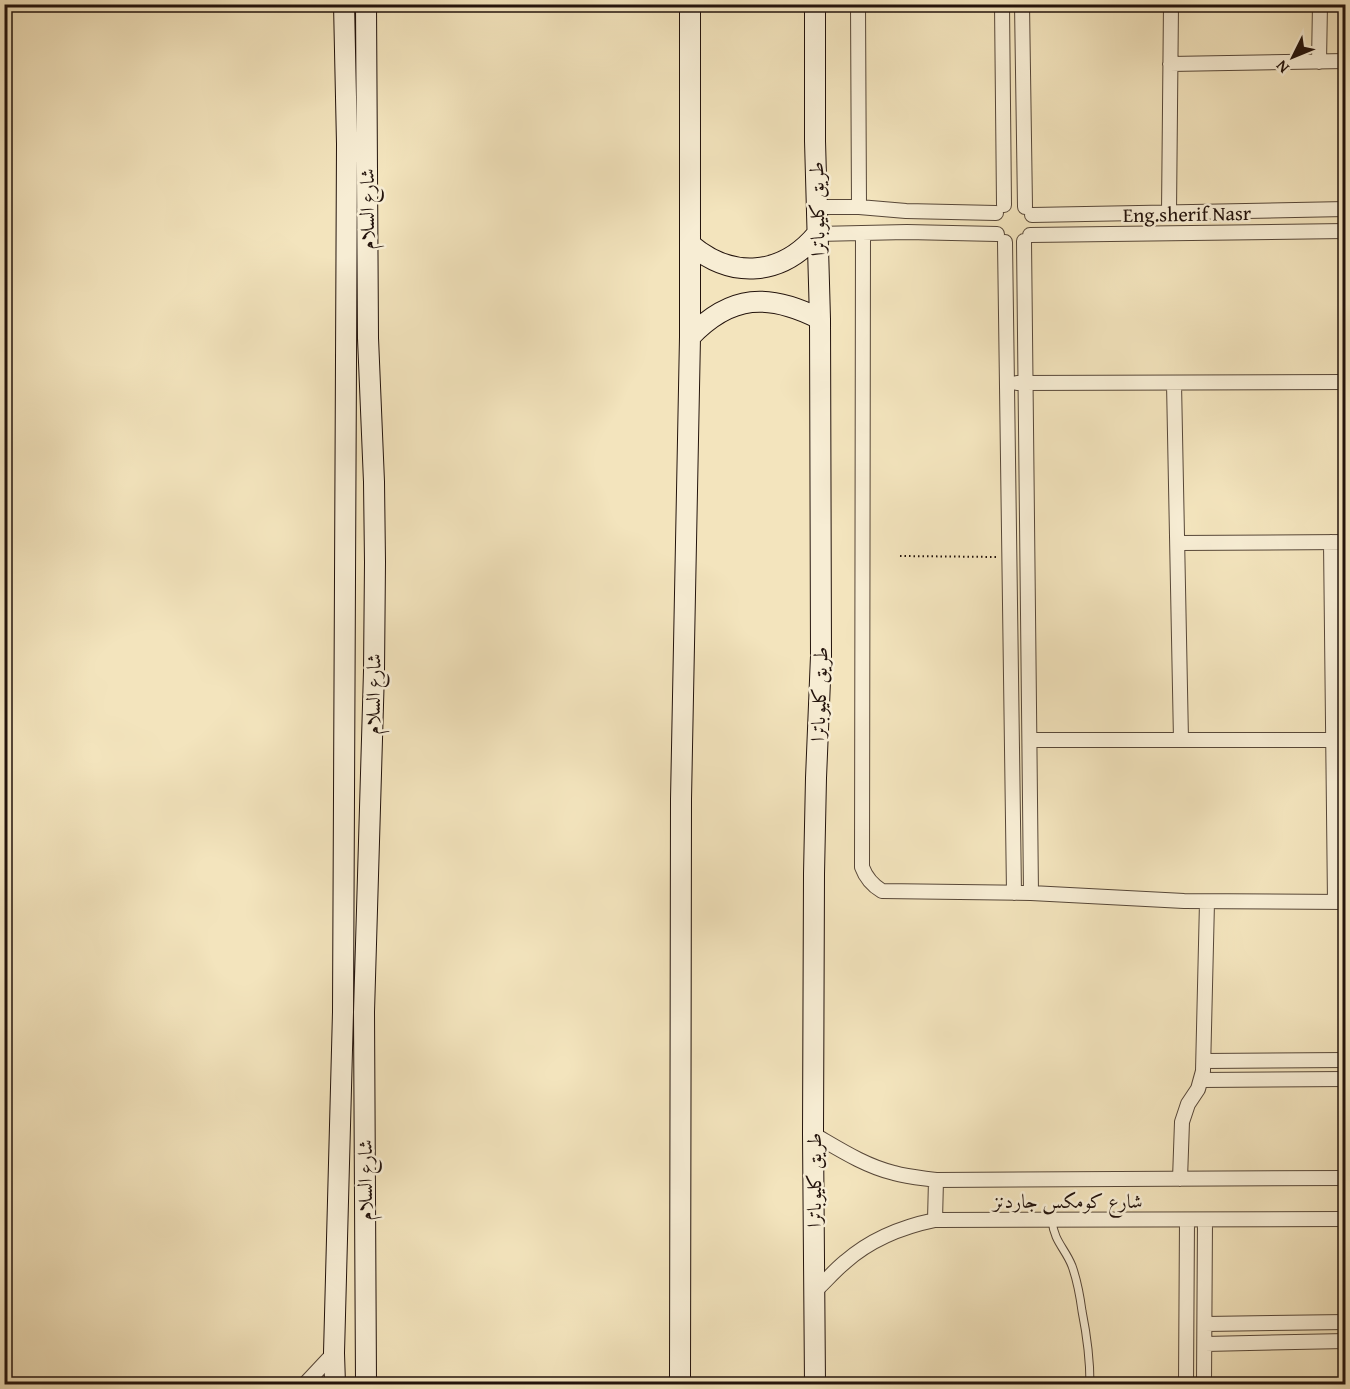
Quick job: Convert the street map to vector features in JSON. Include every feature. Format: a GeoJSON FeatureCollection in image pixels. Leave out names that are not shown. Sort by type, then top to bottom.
{"type":"FeatureCollection","features":[{"type":"Feature","properties":{"kind":"main road","name":"شارع السلام"},"geometry":{"type":"LineString","coordinates":[[335,1384],[343,1012],[348,144],[344,4]]}},
{"type":"Feature","properties":{"kind":"main road","name":"شارع السلام"},"geometry":{"type":"LineString","coordinates":[[366,4],[368,338],[375,562],[364,1012],[366,1384]]}},
{"type":"Feature","properties":{"kind":"main road"},"geometry":{"type":"LineString","coordinates":[[680,1384],[681,810],[690,337],[690,4]]}},
{"type":"Feature","properties":{"kind":"main road","name":"طريق كليوباترا"},"geometry":{"type":"LineString","coordinates":[[815,4],[816,207],[820,320],[821,656],[814,862],[815,1384]]}},
{"type":"Feature","properties":{"kind":"main road"},"geometry":{"type":"LineString","coordinates":[[690,244],[720,264],[756,269],[790,258],[800,252],[817,234]]}},
{"type":"Feature","properties":{"kind":"main road"},"geometry":{"type":"LineString","coordinates":[[690,337],[718,313],[743,303],[757,301],[806,312],[820,320]]}},
{"type":"Feature","properties":{"kind":"main road"},"geometry":{"type":"LineString","coordinates":[[343,1012],[364,1012]]}},
{"type":"Feature","properties":{"kind":"street"},"geometry":{"type":"LineString","coordinates":[[858,4],[860,207]]}},
{"type":"Feature","properties":{"kind":"street"},"geometry":{"type":"LineString","coordinates":[[1002,4],[1000,209],[993,224],[1001,238],[1006,383],[1014,893]]}},
{"type":"Feature","properties":{"kind":"street"},"geometry":{"type":"LineString","coordinates":[[1022,4],[1028,211],[1034,227],[1027,238],[1024,383],[1031,893]]}},
{"type":"Feature","properties":{"kind":"street"},"geometry":{"type":"LineString","coordinates":[[1169,212],[1170,4]]}},
{"type":"Feature","properties":{"kind":"street"},"geometry":{"type":"LineString","coordinates":[[1319,62],[1320,4]]}},
{"type":"Feature","properties":{"kind":"street"},"geometry":{"type":"LineString","coordinates":[[1170,64],[1346,61]]}},
{"type":"Feature","properties":{"kind":"street"},"geometry":{"type":"LineString","coordinates":[[816,207],[860,207],[906,211],[1000,209],[1012,203],[1028,211],[1169,212],[1346,209]]}},
{"type":"Feature","properties":{"kind":"street"},"geometry":{"type":"LineString","coordinates":[[1318,209],[1319,231]]}},
{"type":"Feature","properties":{"kind":"street"},"geometry":{"type":"LineString","coordinates":[[906,211],[907,232]]}},
{"type":"Feature","properties":{"kind":"street","name":"Eng.sherif Nasr"},"geometry":{"type":"LineString","coordinates":[[1027,238],[1346,231]]}},
{"type":"Feature","properties":{"kind":"street"},"geometry":{"type":"LineString","coordinates":[[817,234],[907,232],[1001,238],[1016,243],[1027,238]]}},
{"type":"Feature","properties":{"kind":"street"},"geometry":{"type":"LineString","coordinates":[[863,233],[862,867],[870,883],[882,891],[1031,893],[1207,902],[1340,902],[1333,740],[1330,542]]}},
{"type":"Feature","properties":{"kind":"street"},"geometry":{"type":"LineString","coordinates":[[1006,383],[1346,382]]}},
{"type":"Feature","properties":{"kind":"street"},"geometry":{"type":"LineString","coordinates":[[1174,383],[1181,740]]}},
{"type":"Feature","properties":{"kind":"street"},"geometry":{"type":"LineString","coordinates":[[1178,543],[1346,542]]}},
{"type":"Feature","properties":{"kind":"street"},"geometry":{"type":"LineString","coordinates":[[1030,740],[1333,740]]}},
{"type":"Feature","properties":{"kind":"street"},"geometry":{"type":"LineString","coordinates":[[1012,759],[1030,760]]}},
{"type":"Feature","properties":{"kind":"street"},"geometry":{"type":"LineString","coordinates":[[1179,1179],[1182,1122],[1184,1113],[1201,1080],[1204,1061],[1207,902]]}},
{"type":"Feature","properties":{"kind":"street"},"geometry":{"type":"LineString","coordinates":[[1204,1061],[1346,1060]]}},
{"type":"Feature","properties":{"kind":"street"},"geometry":{"type":"LineString","coordinates":[[1201,1080],[1346,1079]]}},
{"type":"Feature","properties":{"kind":"street","name":"شارع كومكس جاردنز"},"geometry":{"type":"LineString","coordinates":[[813,1134],[873,1167],[936,1180],[1346,1179]]}},
{"type":"Feature","properties":{"kind":"street"},"geometry":{"type":"LineString","coordinates":[[935,1220],[936,1180]]}},
{"type":"Feature","properties":{"kind":"street","name":"شارع كومكس جاردنز"},"geometry":{"type":"LineString","coordinates":[[814,1292],[861,1249],[896,1230],[935,1220],[1346,1219]]}},
{"type":"Feature","properties":{"kind":"street"},"geometry":{"type":"LineString","coordinates":[[1186,1220],[1186,1384]]}},
{"type":"Feature","properties":{"kind":"street"},"geometry":{"type":"LineString","coordinates":[[1204,1384],[1205,1220]]}},
{"type":"Feature","properties":{"kind":"street"},"geometry":{"type":"LineString","coordinates":[[1205,1323],[1346,1322]]}},
{"type":"Feature","properties":{"kind":"street"},"geometry":{"type":"LineString","coordinates":[[1204,1344],[1346,1341]]}},
{"type":"Feature","properties":{"kind":"street"},"geometry":{"type":"LineString","coordinates":[[305,1384],[334,1353]]}},
{"type":"Feature","properties":{"kind":"lane"},"geometry":{"type":"LineString","coordinates":[[1052,1220],[1055,1237],[1072,1266],[1080,1299],[1089,1348],[1090,1384]]}},
{"type":"Feature","properties":{"kind":"path"},"geometry":{"type":"LineString","coordinates":[[900,556],[1009,557]]}}]}
